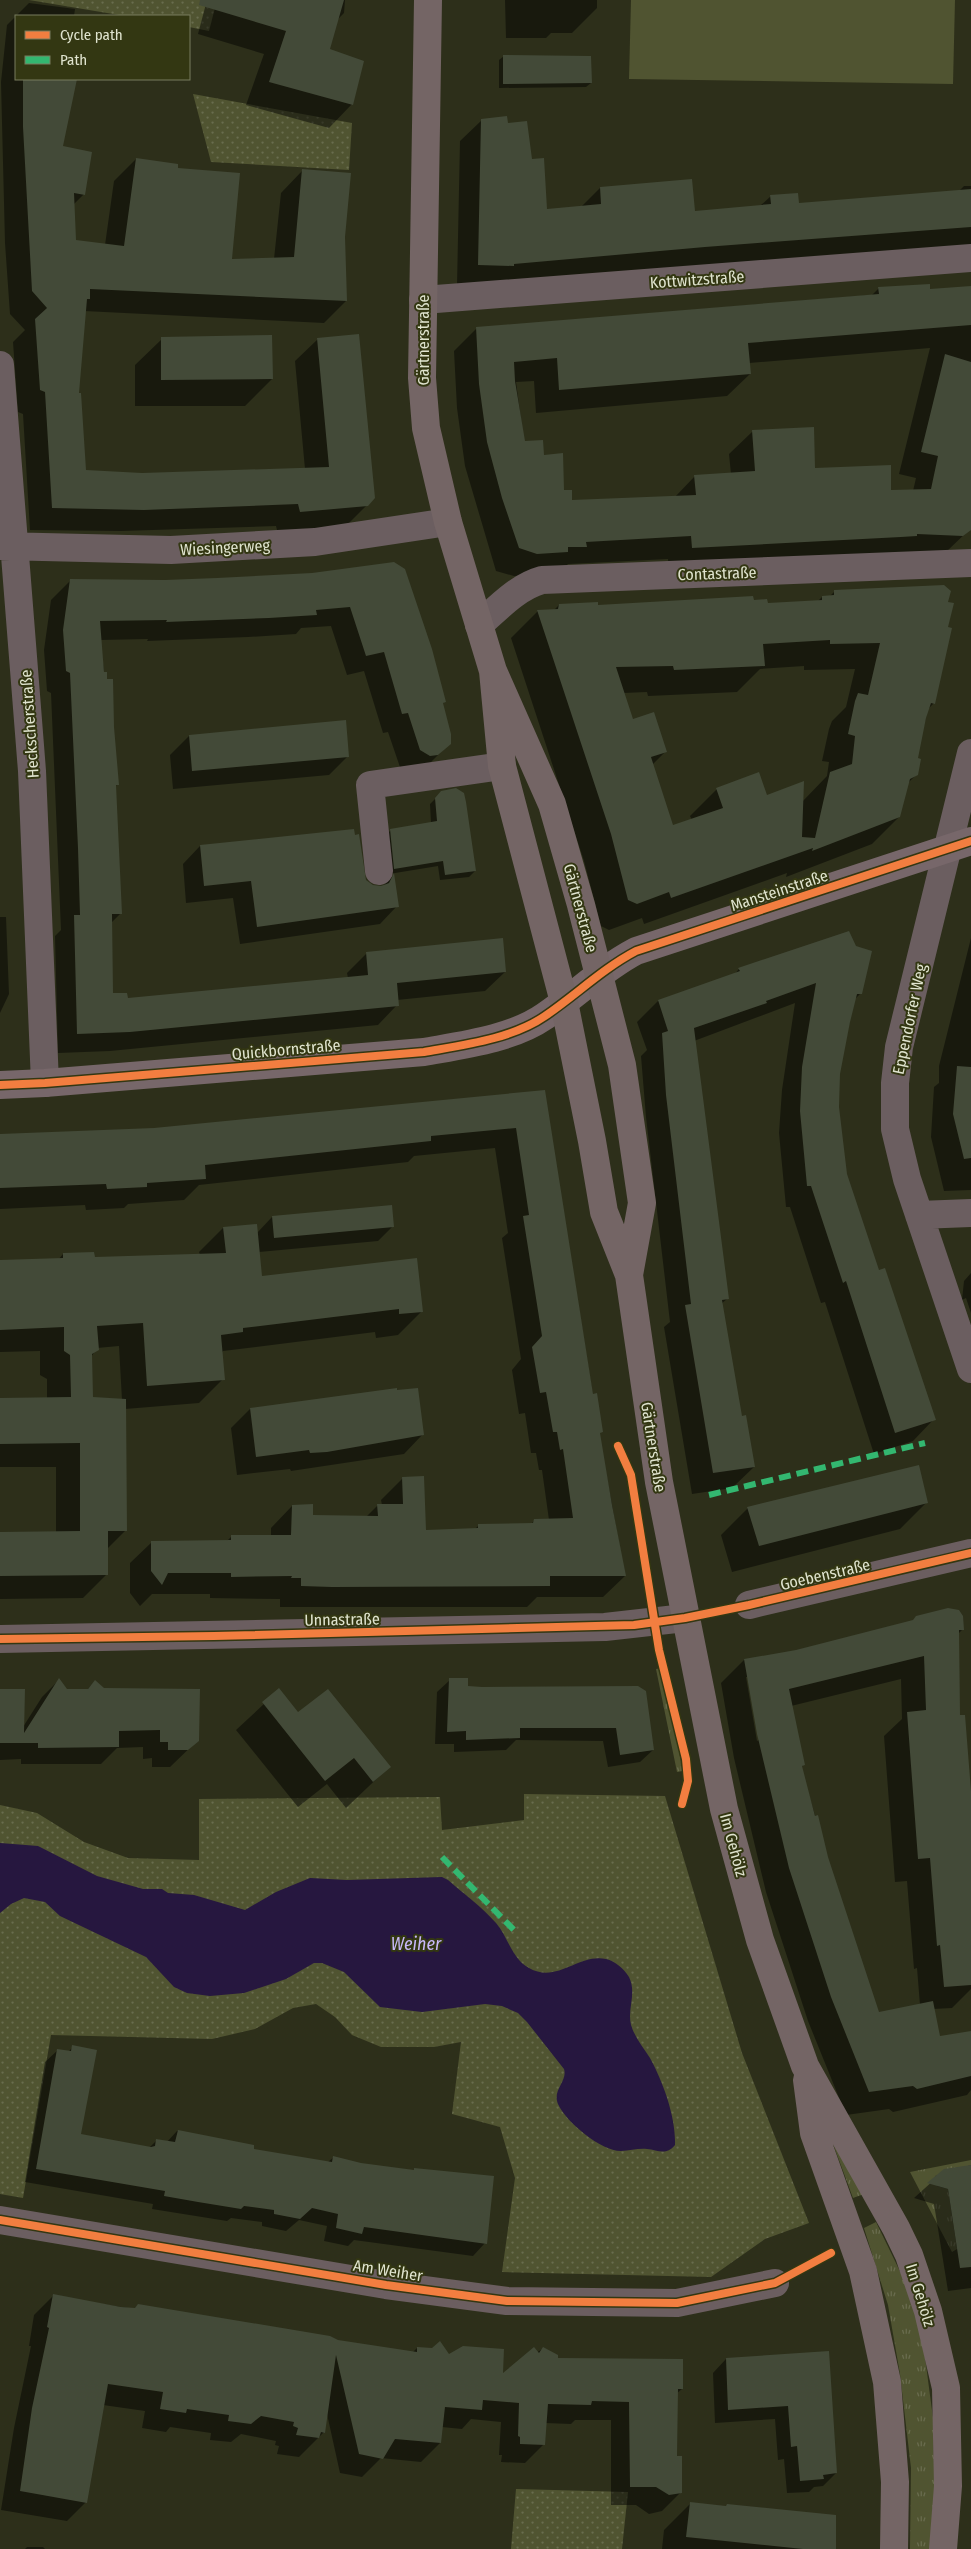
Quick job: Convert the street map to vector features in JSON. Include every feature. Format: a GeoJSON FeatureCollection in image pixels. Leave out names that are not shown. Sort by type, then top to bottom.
{"type":"FeatureCollection","features":[{"type":"Feature","properties":{"kind":"main road","name":"Gärtnerstraße"},"geometry":{"type":"LineString","coordinates":[[428,0],[422,378],[426,428],[448,522],[493,671],[552,804],[599,974],[627,1090],[642,1203],[629,1275]]}},
{"type":"Feature","properties":{"kind":"main road","name":"Gärtnerstraße"},"geometry":{"type":"LineString","coordinates":[[493,671],[502,766],[564,1002],[604,1212],[629,1275],[659,1482],[685,1618]]}},
{"type":"Feature","properties":{"kind":"main road","name":"Im Gehölz"},"geometry":{"type":"LineString","coordinates":[[685,1618],[724,1809],[760,1940],[804,2066],[896,2228],[909,2255],[928,2311],[946,2388],[948,2486],[942,2549]]}},
{"type":"Feature","properties":{"kind":"main road","name":"Im Gehölz"},"geometry":{"type":"LineString","coordinates":[[804,2066],[814,2133],[863,2271],[887,2382],[895,2482],[894,2549]]}},
{"type":"Feature","properties":{"kind":"street","name":"Kottwitzstraße"},"geometry":{"type":"LineString","coordinates":[[423,300],[971,258]]}},
{"type":"Feature","properties":{"kind":"street","name":"Heckscherstraße"},"geometry":{"type":"LineString","coordinates":[[0,365],[8,547],[32,770],[45,1083]]}},
{"type":"Feature","properties":{"kind":"street","name":"Wiesingerweg"},"geometry":{"type":"LineString","coordinates":[[8,547],[171,550],[305,542],[448,522]]}},
{"type":"Feature","properties":{"kind":"street","name":"Contastraße"},"geometry":{"type":"LineString","coordinates":[[479,625],[520,590],[542,580],[971,563]]}},
{"type":"Feature","properties":{"kind":"street","name":"Eppendorfer Weg"},"geometry":{"type":"LineString","coordinates":[[971,753],[960,844],[899,1047],[895,1083],[895,1129],[899,1153],[971,1369]]}},
{"type":"Feature","properties":{"kind":"street"},"geometry":{"type":"LineString","coordinates":[[379,871],[370,785],[502,766]]}},
{"type":"Feature","properties":{"kind":"street","name":"Mansteinstraße"},"geometry":{"type":"LineString","coordinates":[[564,1002],[599,974],[636,951],[960,844]]}},
{"type":"Feature","properties":{"kind":"street","name":"Quickbornstraße"},"geometry":{"type":"LineString","coordinates":[[0,1085],[424,1052],[521,1029],[544,1017],[564,1002]]}},
{"type":"Feature","properties":{"kind":"street"},"geometry":{"type":"LineString","coordinates":[[919,1216],[971,1214]]}},
{"type":"Feature","properties":{"kind":"street","name":"Goebenstraße"},"geometry":{"type":"LineString","coordinates":[[749,1605],[971,1553]]}},
{"type":"Feature","properties":{"kind":"street"},"geometry":{"type":"LineString","coordinates":[[945,1560],[971,1571]]}},
{"type":"Feature","properties":{"kind":"street","name":"Unnastraße"},"geometry":{"type":"LineString","coordinates":[[0,1639],[605,1627],[685,1618]]}},
{"type":"Feature","properties":{"kind":"street","name":"Am Weiher"},"geometry":{"type":"LineString","coordinates":[[0,2220],[386,2285],[507,2301],[677,2303],[775,2283]]}},
{"type":"Feature","properties":{"kind":"green space"},"geometry":{"type":"Polygon","coordinates":[[[29,0],[217,0],[209,31],[190,27],[190,15],[119,15],[29,0]]]}},
{"type":"Feature","properties":{"kind":"green space"},"geometry":{"type":"Polygon","coordinates":[[[631,0],[955,0],[953,84],[629,79],[631,0]]]}},
{"type":"Feature","properties":{"kind":"green space"},"geometry":{"type":"Polygon","coordinates":[[[193,94],[352,123],[349,170],[211,162],[193,94]]]}},
{"type":"Feature","properties":{"kind":"green space"},"geometry":{"type":"Polygon","coordinates":[[[662,1668],[683,1771],[677,1772],[656,1669],[662,1668]]]}},
{"type":"Feature","properties":{"kind":"green space"},"geometry":{"type":"Polygon","coordinates":[[[524,1794],[665,1796],[742,2053],[809,2223],[765,2239],[711,2277],[502,2272],[515,2178],[500,2127],[452,2114],[461,2042],[434,2047],[381,2047],[352,2035],[335,2017],[316,2004],[293,2008],[255,2029],[212,2039],[51,2035],[23,2198],[0,2194],[0,1805],[37,1813],[84,1842],[128,1858],[199,1860],[199,1799],[440,1797],[442,1830],[524,1820],[524,1794]]]}},
{"type":"Feature","properties":{"kind":"green space"},"geometry":{"type":"Polygon","coordinates":[[[829,2133],[864,2194],[853,2198],[829,2133]]]}},
{"type":"Feature","properties":{"kind":"green space"},"geometry":{"type":"Polygon","coordinates":[[[971,2160],[971,2165],[935,2176],[937,2186],[948,2189],[957,2249],[952,2252],[910,2172],[971,2160]]]}},
{"type":"Feature","properties":{"kind":"green space"},"geometry":{"type":"Polygon","coordinates":[[[876,2222],[910,2292],[924,2350],[933,2418],[935,2499],[930,2549],[910,2549],[911,2468],[900,2374],[888,2305],[864,2228],[876,2222]]]}},
{"type":"Feature","properties":{"kind":"green space"},"geometry":{"type":"Polygon","coordinates":[[[516,2489],[628,2492],[622,2549],[511,2549],[516,2489]]]}},
{"type":"Feature","properties":{"kind":"water","name":"Weiher"},"geometry":{"type":"Polygon","coordinates":[[[0,1843],[38,1846],[97,1876],[143,1889],[162,1889],[168,1893],[194,1895],[245,1910],[276,1892],[310,1878],[347,1880],[442,1877],[491,1917],[518,1959],[529,1968],[549,1973],[596,1958],[616,1963],[625,1971],[629,1977],[632,1989],[631,2025],[660,2078],[671,2111],[675,2145],[662,2152],[644,2149],[613,2150],[594,2141],[576,2127],[558,2104],[557,2094],[564,2078],[564,2069],[527,2022],[518,2013],[502,2006],[485,2004],[422,2012],[380,2007],[344,1972],[322,1963],[314,1963],[286,1979],[244,1993],[210,1996],[187,1993],[174,1987],[146,1957],[60,1916],[45,1902],[24,1898],[11,1904],[0,1913],[0,1843]]]}},
{"type":"Feature","properties":{"kind":"building"},"geometry":{"type":"Polygon","coordinates":[[[200,0],[344,0],[330,49],[364,61],[353,105],[269,82],[286,31],[199,5],[200,0]]]}},
{"type":"Feature","properties":{"kind":"building"},"geometry":{"type":"Polygon","coordinates":[[[503,55],[591,56],[592,83],[503,84],[503,55]]]}},
{"type":"Feature","properties":{"kind":"building"},"geometry":{"type":"Polygon","coordinates":[[[23,80],[77,80],[63,146],[92,152],[85,195],[74,193],[76,240],[124,246],[136,158],[178,164],[178,168],[240,173],[232,259],[294,257],[302,169],[351,173],[345,237],[347,301],[90,289],[90,299],[87,299],[79,393],[81,393],[86,470],[142,473],[329,467],[317,338],[359,334],[375,498],[368,506],[300,512],[298,504],[144,510],[52,508],[45,392],[40,390],[35,319],[47,308],[32,291],[23,127],[23,80]]]}},
{"type":"Feature","properties":{"kind":"building"},"geometry":{"type":"Polygon","coordinates":[[[507,116],[508,123],[527,121],[532,159],[544,158],[547,209],[601,204],[600,187],[692,179],[695,211],[771,204],[770,195],[798,193],[799,203],[971,189],[971,227],[705,247],[514,264],[514,266],[478,265],[481,119],[507,116]]]}},
{"type":"Feature","properties":{"kind":"building"},"geometry":{"type":"Polygon","coordinates":[[[930,284],[930,289],[971,286],[971,325],[748,343],[751,374],[559,390],[557,358],[514,362],[515,381],[525,441],[543,440],[544,455],[563,453],[564,490],[572,490],[572,500],[696,495],[694,475],[755,471],[752,430],[814,427],[815,468],[891,465],[891,490],[931,489],[938,456],[921,452],[945,354],[971,362],[971,530],[963,536],[917,534],[917,536],[901,537],[692,548],[691,536],[586,542],[587,547],[568,547],[568,552],[537,554],[519,548],[502,498],[487,442],[479,384],[476,327],[879,294],[878,287],[930,284]]]}},
{"type":"Feature","properties":{"kind":"building"},"geometry":{"type":"Polygon","coordinates":[[[272,335],[273,379],[161,380],[161,337],[272,335]]]}},
{"type":"Feature","properties":{"kind":"building"},"geometry":{"type":"Polygon","coordinates":[[[394,562],[405,569],[432,649],[446,702],[443,703],[451,734],[451,744],[438,755],[430,756],[420,750],[408,713],[402,714],[384,652],[366,656],[350,607],[316,610],[317,615],[269,618],[166,622],[167,620],[100,621],[104,672],[107,672],[107,679],[113,679],[114,727],[119,785],[116,785],[122,914],[112,914],[113,993],[127,993],[128,998],[368,975],[366,952],[503,938],[506,972],[397,983],[399,1006],[130,1032],[77,1034],[74,915],[80,915],[78,848],[70,673],[66,671],[63,630],[70,579],[165,580],[217,578],[312,573],[394,562]]]}},
{"type":"Feature","properties":{"kind":"building"},"geometry":{"type":"Polygon","coordinates":[[[944,585],[951,591],[948,602],[954,603],[948,627],[952,628],[935,704],[931,703],[926,718],[918,758],[921,759],[918,775],[910,779],[900,817],[812,851],[813,848],[671,898],[669,892],[637,904],[628,900],[611,834],[537,610],[558,609],[559,604],[598,602],[598,605],[753,596],[754,600],[767,599],[768,603],[822,600],[822,596],[834,595],[834,590],[944,585]],[[830,640],[763,644],[765,666],[674,670],[673,666],[616,667],[633,719],[654,712],[667,752],[651,757],[673,825],[723,808],[716,788],[759,772],[767,795],[804,781],[802,837],[815,838],[830,772],[852,764],[855,736],[848,734],[855,701],[858,693],[868,695],[880,643],[830,644],[830,640]]]}},
{"type":"Feature","properties":{"kind":"building"},"geometry":{"type":"Polygon","coordinates":[[[346,720],[349,757],[192,771],[189,735],[346,720]]]}},
{"type":"Feature","properties":{"kind":"building"},"geometry":{"type":"Polygon","coordinates":[[[456,788],[464,793],[476,871],[445,875],[443,861],[394,869],[390,829],[437,821],[435,798],[441,791],[456,788]]]}},
{"type":"Feature","properties":{"kind":"building"},"geometry":{"type":"Polygon","coordinates":[[[354,829],[355,835],[359,834],[366,880],[373,885],[381,886],[389,883],[394,873],[399,907],[257,927],[251,881],[204,886],[200,845],[354,829]]]}},
{"type":"Feature","properties":{"kind":"building"},"geometry":{"type":"Polygon","coordinates":[[[849,931],[856,946],[872,951],[862,994],[857,994],[840,1074],[839,1107],[847,1174],[879,1270],[885,1268],[936,1420],[895,1433],[846,1281],[843,1283],[811,1186],[807,1186],[800,1111],[802,1067],[816,983],[766,1001],[767,1003],[694,1028],[729,1299],[722,1300],[742,1416],[746,1415],[755,1467],[713,1473],[685,1305],[691,1304],[666,1095],[662,1033],[668,1031],[658,1000],[740,971],[738,968],[849,931]]]}},
{"type":"Feature","properties":{"kind":"building"},"geometry":{"type":"Polygon","coordinates":[[[957,1066],[971,1067],[971,1158],[964,1159],[953,1114],[957,1066]]]}},
{"type":"Feature","properties":{"kind":"building"},"geometry":{"type":"Polygon","coordinates":[[[545,1090],[593,1394],[597,1393],[603,1432],[600,1433],[626,1576],[550,1576],[550,1586],[332,1587],[301,1586],[301,1578],[291,1578],[292,1576],[231,1577],[231,1573],[168,1573],[162,1585],[151,1571],[151,1541],[231,1540],[231,1535],[291,1535],[292,1505],[313,1504],[313,1515],[378,1516],[377,1504],[403,1504],[402,1477],[424,1476],[426,1530],[478,1528],[478,1524],[533,1523],[534,1519],[573,1518],[563,1449],[560,1450],[557,1432],[553,1432],[546,1392],[540,1393],[532,1347],[542,1336],[523,1216],[529,1215],[516,1128],[431,1136],[431,1141],[205,1165],[206,1179],[147,1183],[147,1187],[107,1189],[106,1184],[0,1188],[0,1134],[154,1128],[545,1090]]]}},
{"type":"Feature","properties":{"kind":"building"},"geometry":{"type":"Polygon","coordinates":[[[392,1205],[394,1227],[274,1238],[272,1216],[392,1205]]]}},
{"type":"Feature","properties":{"kind":"building"},"geometry":{"type":"Polygon","coordinates":[[[257,1224],[262,1276],[417,1258],[423,1312],[399,1314],[399,1309],[243,1328],[243,1332],[221,1335],[225,1380],[147,1386],[143,1323],[97,1326],[99,1350],[92,1354],[93,1397],[126,1399],[127,1531],[108,1531],[108,1575],[0,1576],[0,1532],[80,1531],[80,1443],[0,1444],[0,1398],[71,1397],[70,1355],[64,1351],[64,1327],[0,1330],[0,1260],[63,1258],[63,1253],[94,1252],[95,1257],[226,1253],[223,1227],[257,1224]]]}},
{"type":"Feature","properties":{"kind":"building"},"geometry":{"type":"Polygon","coordinates":[[[397,1388],[397,1390],[418,1388],[424,1435],[327,1452],[310,1453],[309,1450],[256,1457],[250,1408],[397,1388]]]}},
{"type":"Feature","properties":{"kind":"building"},"geometry":{"type":"Polygon","coordinates":[[[919,1465],[928,1503],[759,1546],[747,1507],[919,1465]]]}},
{"type":"Feature","properties":{"kind":"building"},"geometry":{"type":"Polygon","coordinates":[[[948,1608],[959,1610],[963,1616],[964,1630],[959,1630],[960,1715],[965,1715],[971,1791],[971,1985],[944,1987],[940,1945],[937,1946],[930,1858],[918,1859],[907,1712],[926,1710],[924,1656],[789,1689],[805,1765],[802,1766],[815,1816],[818,1815],[828,1857],[879,2012],[933,2001],[940,2036],[971,2031],[971,2076],[917,2089],[913,2086],[869,2092],[831,1997],[789,1868],[757,1734],[744,1659],[796,1650],[913,1620],[916,1616],[948,1608]]]}},
{"type":"Feature","properties":{"kind":"building"},"geometry":{"type":"Polygon","coordinates":[[[59,1678],[67,1689],[88,1689],[95,1680],[104,1688],[200,1689],[199,1741],[188,1750],[168,1750],[168,1742],[160,1742],[160,1730],[119,1731],[119,1747],[38,1748],[38,1743],[0,1743],[0,1689],[25,1689],[24,1733],[59,1678]]]}},
{"type":"Feature","properties":{"kind":"building"},"geometry":{"type":"Polygon","coordinates":[[[449,1678],[468,1678],[468,1686],[482,1687],[638,1686],[646,1691],[654,1750],[620,1755],[616,1728],[520,1728],[520,1738],[466,1740],[466,1731],[447,1732],[449,1678]]]}},
{"type":"Feature","properties":{"kind":"building"},"geometry":{"type":"Polygon","coordinates":[[[279,1688],[298,1712],[328,1689],[391,1767],[373,1782],[354,1758],[325,1781],[262,1702],[279,1688]]]}},
{"type":"Feature","properties":{"kind":"building"},"geometry":{"type":"Polygon","coordinates":[[[72,2045],[97,2050],[81,2134],[151,2147],[155,2146],[156,2139],[175,2142],[178,2130],[254,2145],[254,2149],[332,2162],[333,2156],[361,2163],[414,2170],[414,2168],[494,2176],[487,2244],[364,2227],[362,2234],[336,2228],[338,2214],[312,2208],[300,2219],[274,2214],[274,2210],[244,2206],[241,2209],[198,2202],[164,2196],[165,2191],[36,2169],[57,2049],[71,2051],[72,2045]]]}},
{"type":"Feature","properties":{"kind":"building"},"geometry":{"type":"Polygon","coordinates":[[[971,2165],[971,2267],[960,2268],[948,2189],[927,2183],[944,2169],[971,2165]]]}},
{"type":"Feature","properties":{"kind":"building"},"geometry":{"type":"Polygon","coordinates":[[[53,2294],[121,2307],[135,2308],[138,2304],[330,2336],[338,2340],[417,2352],[417,2347],[432,2348],[440,2341],[449,2354],[463,2346],[504,2349],[503,2373],[534,2347],[539,2353],[543,2347],[558,2355],[558,2358],[683,2359],[683,2389],[678,2389],[677,2456],[682,2456],[682,2493],[669,2495],[656,2487],[630,2487],[629,2402],[592,2401],[591,2405],[548,2404],[545,2445],[520,2444],[520,2437],[518,2436],[519,2403],[483,2400],[482,2410],[445,2407],[441,2443],[395,2439],[383,2459],[359,2454],[336,2355],[325,2433],[321,2432],[319,2438],[296,2435],[298,2428],[293,2426],[294,2422],[261,2416],[251,2424],[228,2421],[229,2415],[187,2409],[186,2413],[160,2409],[163,2392],[108,2384],[87,2503],[20,2491],[32,2408],[49,2328],[47,2327],[53,2294]]]}},
{"type":"Feature","properties":{"kind":"building"},"geometry":{"type":"Polygon","coordinates":[[[829,2351],[837,2473],[823,2475],[824,2479],[800,2481],[797,2446],[791,2447],[788,2406],[728,2410],[726,2358],[829,2351]]]}},
{"type":"Feature","properties":{"kind":"building"},"geometry":{"type":"Polygon","coordinates":[[[690,2502],[836,2515],[836,2549],[803,2549],[686,2537],[690,2502]]]}},
{"type":"Feature","properties":{"kind":"marked path"},"geometry":{"type":"LineString","coordinates":[[709,1495],[925,1443]]}},
{"type":"Feature","properties":{"kind":"marked path"},"geometry":{"type":"LineString","coordinates":[[442,1857],[516,1932]]}},
{"type":"Feature","properties":{"kind":"cycle path"},"geometry":{"type":"LineString","coordinates":[[0,1085],[424,1052],[487,1040],[532,1024],[600,974],[636,951],[971,841]]}},
{"type":"Feature","properties":{"kind":"cycle path"},"geometry":{"type":"LineString","coordinates":[[618,1446],[631,1475],[659,1650],[686,1759],[688,1781],[682,1804]]}},
{"type":"Feature","properties":{"kind":"cycle path"},"geometry":{"type":"LineString","coordinates":[[0,1639],[214,1636],[634,1625],[685,1618],[749,1605],[971,1553]]}},
{"type":"Feature","properties":{"kind":"cycle path"},"geometry":{"type":"LineString","coordinates":[[0,2220],[386,2285],[507,2301],[677,2303],[775,2283],[831,2253]]}}]}
